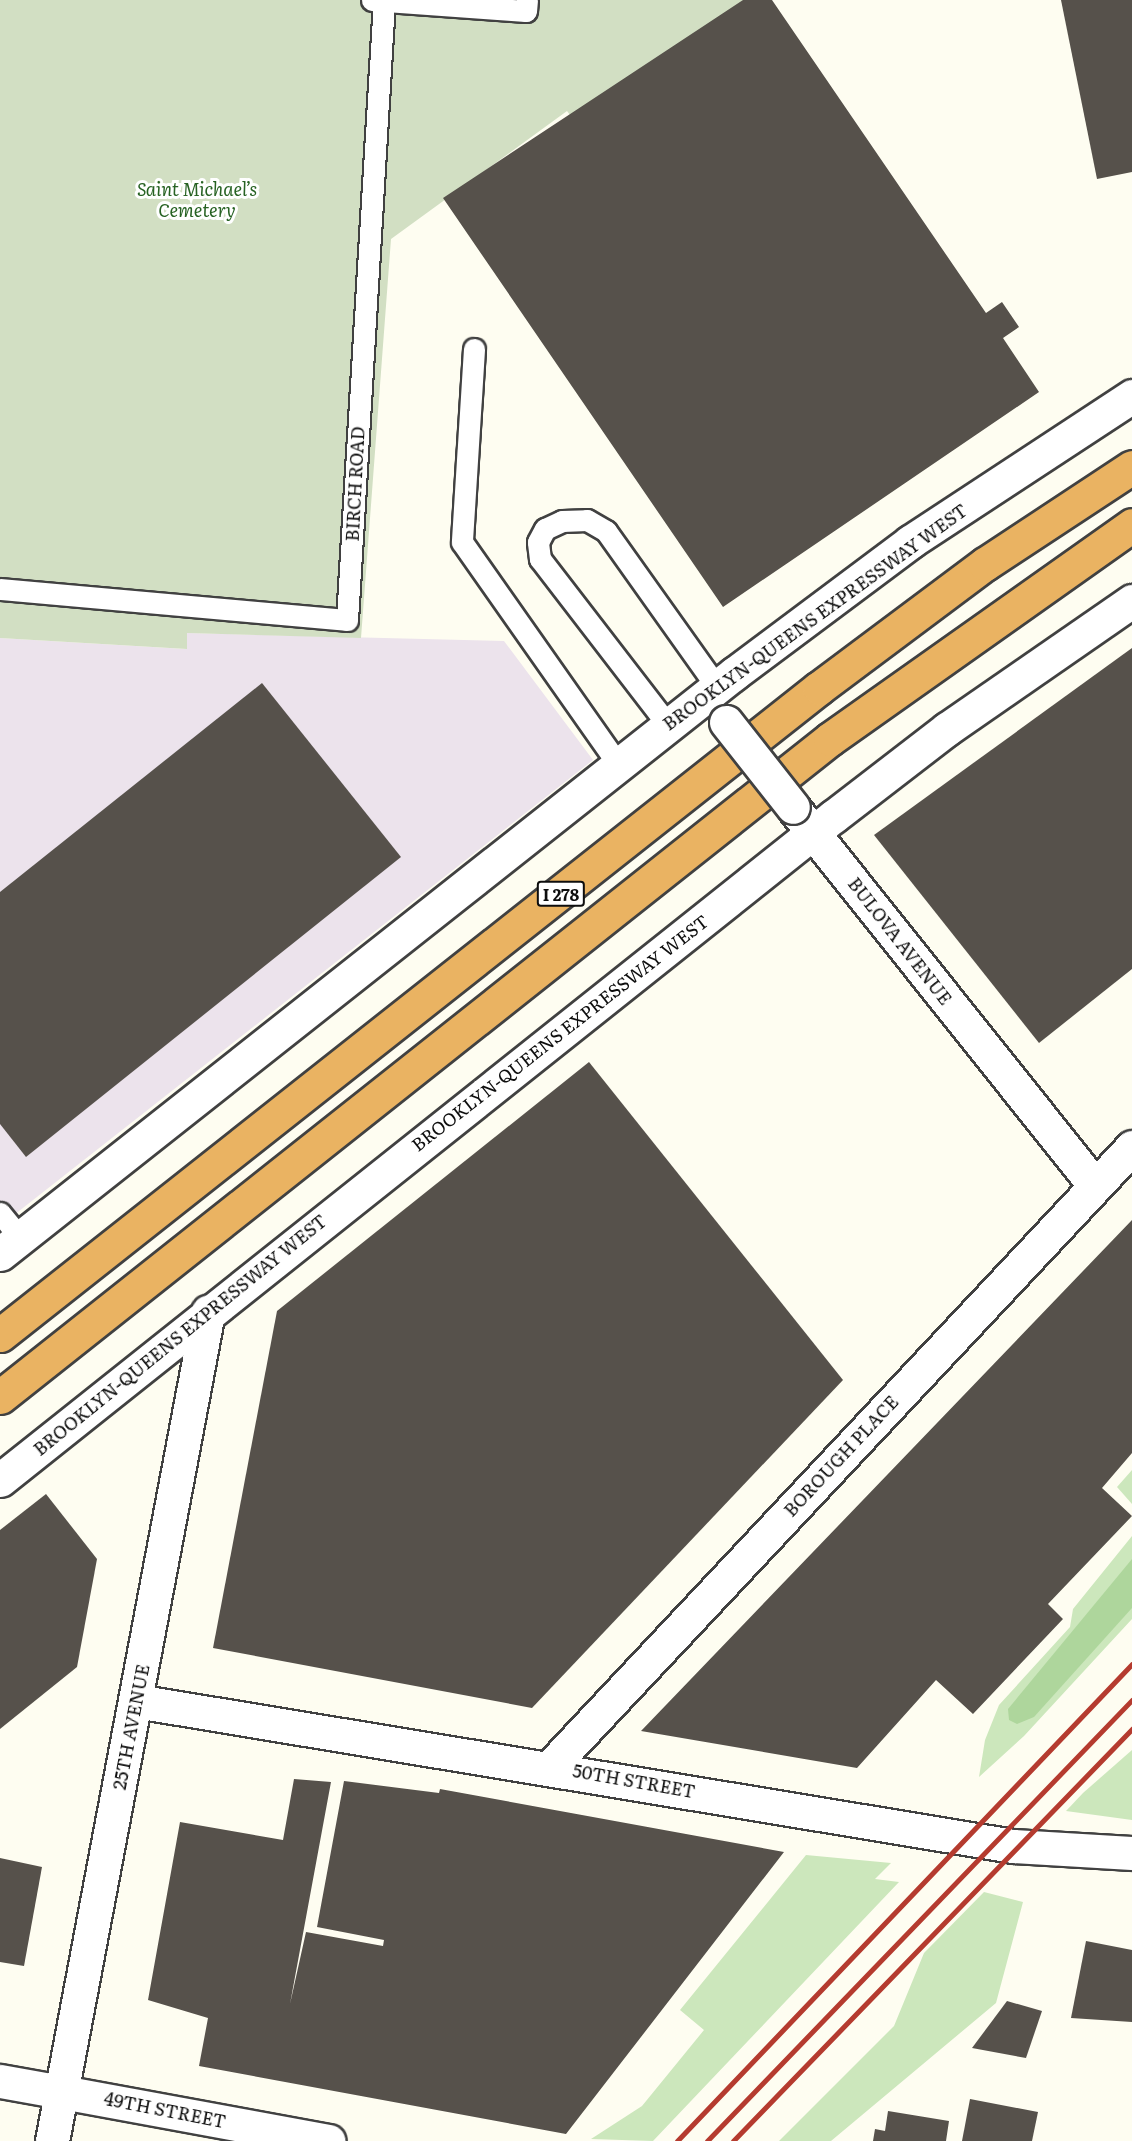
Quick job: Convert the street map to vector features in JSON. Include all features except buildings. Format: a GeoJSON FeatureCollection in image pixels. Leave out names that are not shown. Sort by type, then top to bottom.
{"type":"FeatureCollection","features":[{"type":"Feature","properties":{"kind":"highway","name":"I 278"},"geometry":{"type":"LineString","coordinates":[[0,1335],[846,668],[985,564],[1132,467]]}},
{"type":"Feature","properties":{"kind":"highway","name":"I 278"},"geometry":{"type":"LineString","coordinates":[[0,1399],[830,739],[1132,525]]}},
{"type":"Feature","properties":{"kind":"street","name":"BROOKLYN-QUEENS EXPRESSWAY WEST"},"geometry":{"type":"LineString","coordinates":[[10,1246],[711,691],[910,542],[1132,396]]}},
{"type":"Feature","properties":{"kind":"street","name":"BROOKLYN-QUEENS EXPRESSWAY WEST"},"geometry":{"type":"LineString","coordinates":[[0,1480],[208,1312],[946,729],[1132,601]]}},
{"type":"Feature","properties":{"kind":"street","name":"BULOVA AVENUE"},"geometry":{"type":"LineString","coordinates":[[711,691],[726,722],[1095,1186]]}},
{"type":"Feature","properties":{"kind":"street","name":"BOROUGH PLACE"},"geometry":{"type":"LineString","coordinates":[[551,1766],[1132,1147]]}},
{"type":"Feature","properties":{"kind":"street","name":"25TH AVENUE"},"geometry":{"type":"LineString","coordinates":[[52,2141],[208,1312]]}},
{"type":"Feature","properties":{"kind":"street","name":"50TH STREET"},"geometry":{"type":"LineString","coordinates":[[136,1701],[551,1766],[1013,1846],[1132,1853]]}},
{"type":"Feature","properties":{"kind":"street","name":"49TH STREET"},"geometry":{"type":"LineString","coordinates":[[0,2081],[329,2141]]}},
{"type":"Feature","properties":{"kind":"lane"},"geometry":{"type":"LineString","coordinates":[[377,0],[526,11],[527,0]]}},
{"type":"Feature","properties":{"kind":"lane","name":"BIRCH ROAD"},"geometry":{"type":"LineString","coordinates":[[0,589],[347,620],[377,0]]}},
{"type":"Feature","properties":{"kind":"lane"},"geometry":{"type":"LineString","coordinates":[[474,349],[462,542],[618,764]]}},
{"type":"Feature","properties":{"kind":"lane"},"geometry":{"type":"LineString","coordinates":[[668,725],[540,559],[538,542],[545,529],[562,521],[587,520],[606,531],[711,691]]}},
{"type":"Feature","properties":{"kind":"lane"},"geometry":{"type":"LineString","coordinates":[[0,1213],[10,1246]]}},
{"type":"Feature","properties":{"kind":"shaded area"},"geometry":{"type":"Polygon","coordinates":[[[187,633],[504,641],[593,760],[0,1226],[0,638],[186,649],[187,633]]]}},
{"type":"Feature","properties":{"kind":"green space","name":"Saint Michael’s Cemetery"},"geometry":{"type":"Polygon","coordinates":[[[0,0],[744,0],[573,119],[567,111],[391,239],[361,638],[187,633],[187,649],[0,638],[0,0]]]}},
{"type":"Feature","properties":{"kind":"green space"},"geometry":{"type":"Polygon","coordinates":[[[1132,1470],[1132,1504],[1117,1487],[1132,1470]]]}},
{"type":"Feature","properties":{"kind":"green space"},"geometry":{"type":"Polygon","coordinates":[[[1132,1536],[1132,1619],[1024,1736],[979,1777],[985,1740],[999,1705],[1070,1627],[1073,1609],[1132,1536]]]}},
{"type":"Feature","properties":{"kind":"green space"},"geometry":{"type":"Polygon","coordinates":[[[1132,1559],[1132,1608],[1034,1717],[1017,1724],[1009,1720],[1008,1709],[1132,1559]]]}},
{"type":"Feature","properties":{"kind":"green space"},"geometry":{"type":"Polygon","coordinates":[[[1132,1750],[1132,1820],[1066,1811],[1083,1793],[1132,1750]]]}},
{"type":"Feature","properties":{"kind":"green space"},"geometry":{"type":"Polygon","coordinates":[[[806,1855],[891,1863],[875,1879],[899,1882],[653,2141],[591,2139],[642,2106],[704,2030],[680,2010],[806,1855]]]}},
{"type":"Feature","properties":{"kind":"green space"},"geometry":{"type":"Polygon","coordinates":[[[984,1892],[1023,1902],[996,2003],[831,2141],[779,2141],[894,2026],[924,1953],[984,1892]]]}},
{"type":"Feature","properties":{"kind":"railway"},"geometry":{"type":"LineString","coordinates":[[677,2141],[1132,1664]]}},
{"type":"Feature","properties":{"kind":"railway"},"geometry":{"type":"LineString","coordinates":[[707,2141],[1132,1700]]}},
{"type":"Feature","properties":{"kind":"railway"},"geometry":{"type":"LineString","coordinates":[[733,2141],[1132,1729]]}}]}
